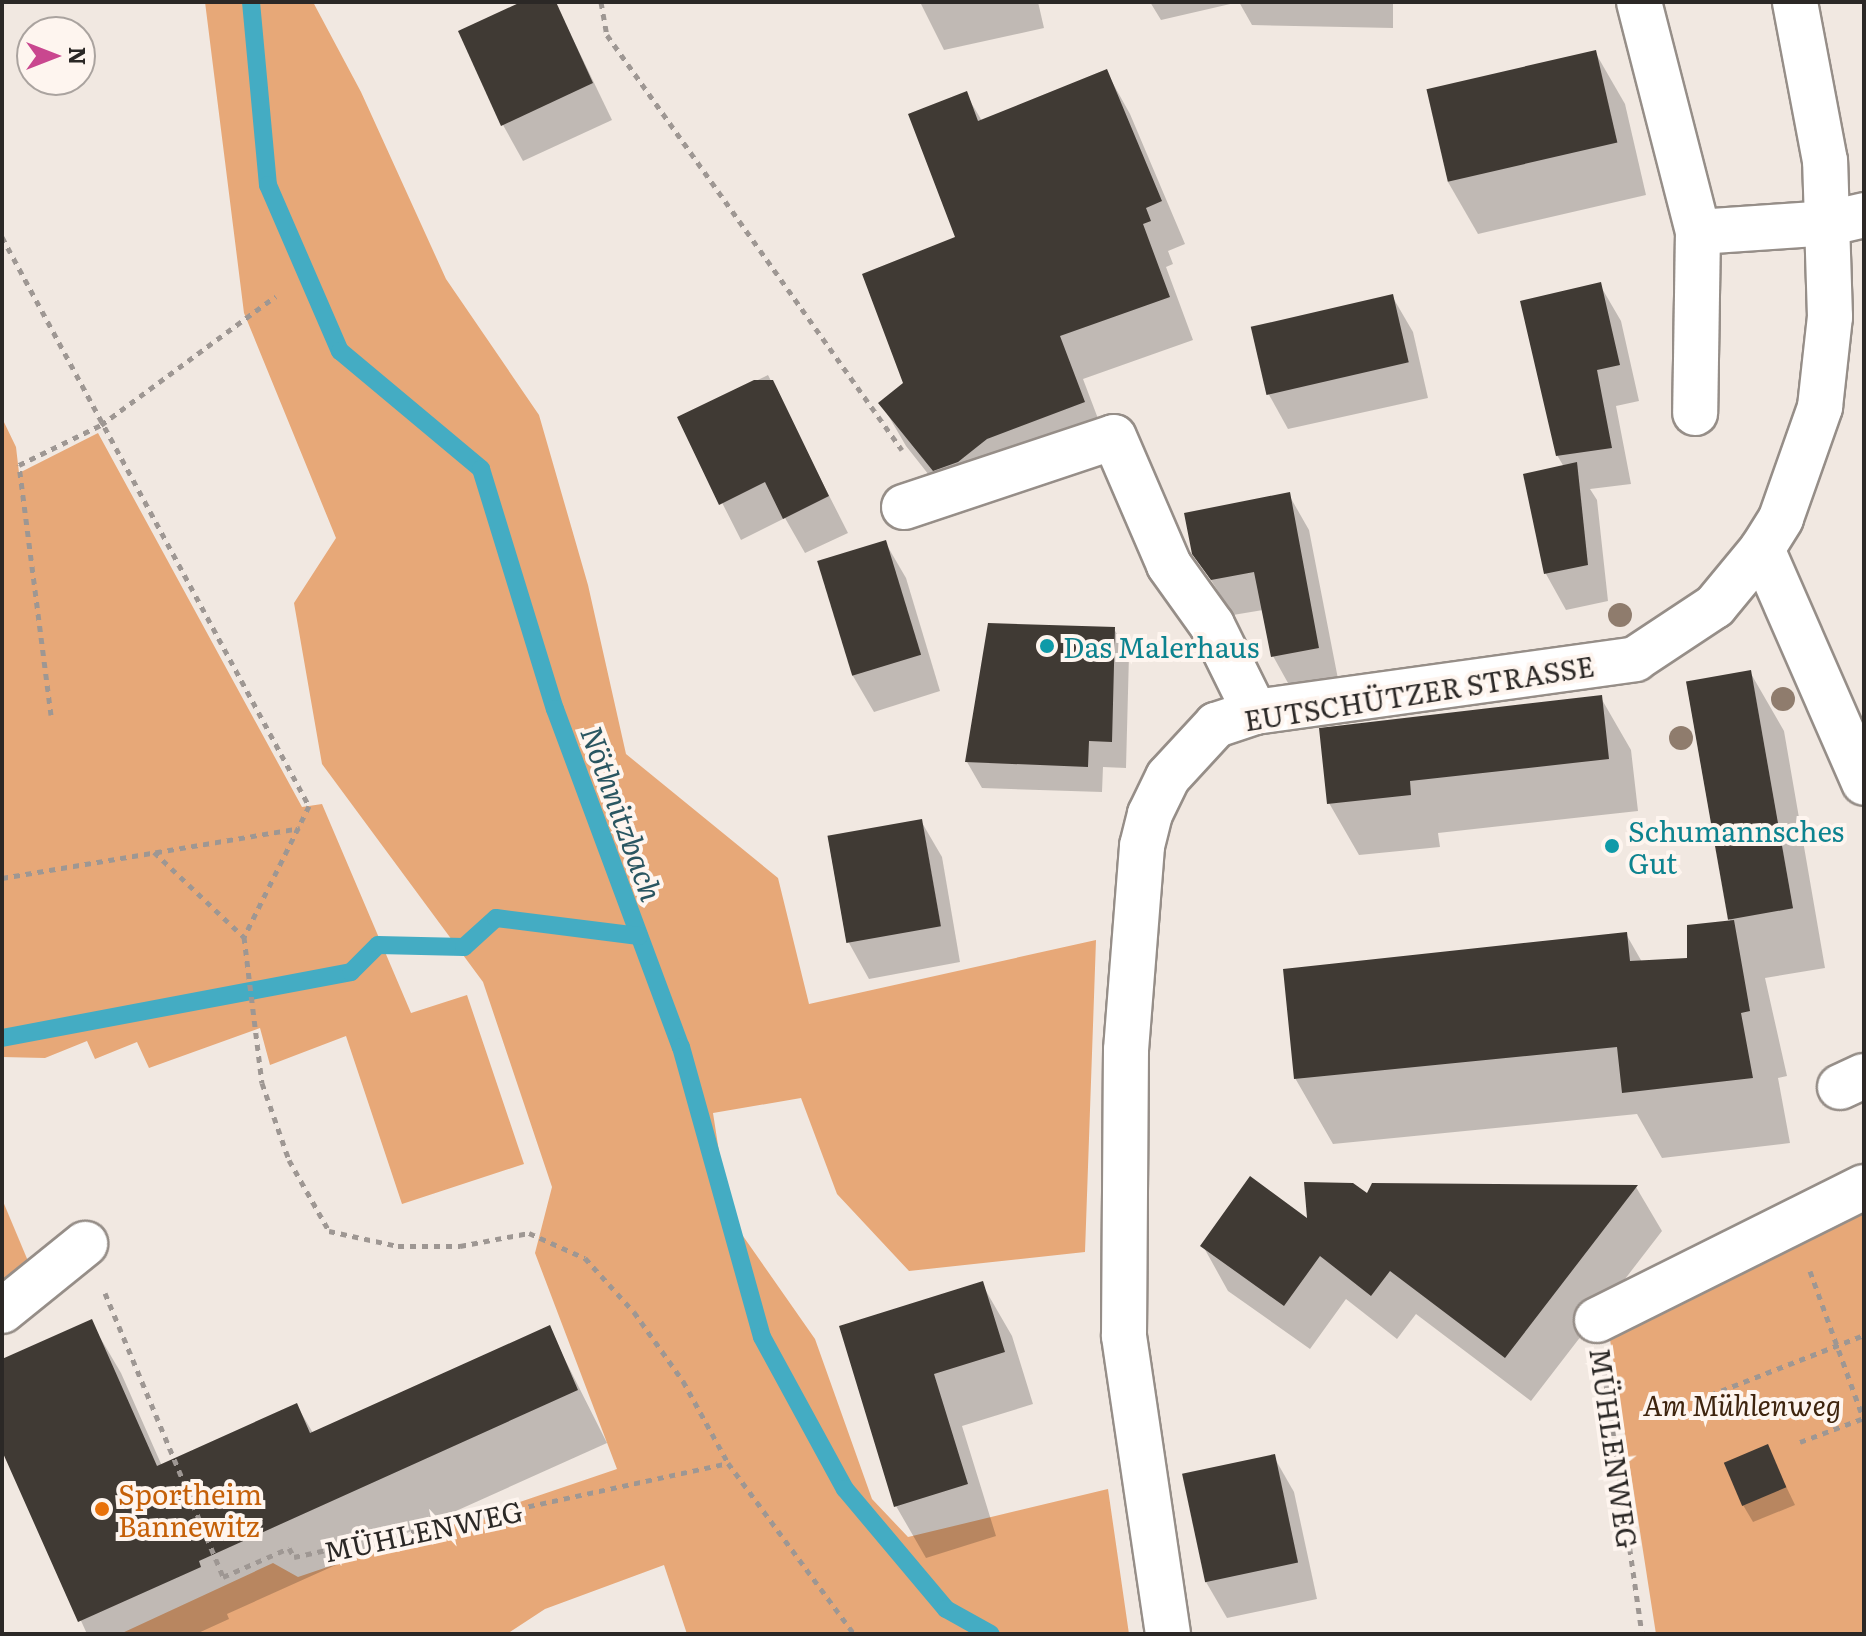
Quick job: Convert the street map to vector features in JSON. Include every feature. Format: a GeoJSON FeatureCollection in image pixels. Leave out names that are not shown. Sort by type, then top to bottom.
{"type":"FeatureCollection","features":[{"type":"Feature","properties":{"kind":"street"},"geometry":{"type":"LineString","coordinates":[[1639,2],[1698,232],[1695,413]]}},
{"type":"Feature","properties":{"kind":"street","name":"EUTSCHÜTZER STRASSE"},"geometry":{"type":"LineString","coordinates":[[1168,1634],[1124,1336],[1126,1050],[1142,846],[1150,814],[1189,751],[1216,725],[1255,712],[1638,676],[1715,606],[1762,549],[1781,518],[1820,407],[1830,317],[1847,219],[1795,2]]}},
{"type":"Feature","properties":{"kind":"street"},"geometry":{"type":"LineString","coordinates":[[1698,232],[1847,219]]}},
{"type":"Feature","properties":{"kind":"street"},"geometry":{"type":"LineString","coordinates":[[920,502],[1114,437],[1169,565],[1212,625],[1255,712]]}},
{"type":"Feature","properties":{"kind":"street"},"geometry":{"type":"LineString","coordinates":[[1762,549],[1864,783]]}},
{"type":"Feature","properties":{"kind":"street","name":"MÜHLENWEG"},"geometry":{"type":"LineString","coordinates":[[1597,1320],[1864,1187]]}},
{"type":"Feature","properties":{"kind":"street"},"geometry":{"type":"LineString","coordinates":[[2,1311],[85,1244]]}},
{"type":"Feature","properties":{"kind":"path"},"geometry":{"type":"LineString","coordinates":[[601,2],[607,35],[920,502]]}},
{"type":"Feature","properties":{"kind":"path"},"geometry":{"type":"LineString","coordinates":[[2,237],[309,806],[244,937],[262,1083],[289,1160],[329,1231],[398,1246],[460,1246],[529,1233],[585,1258],[634,1312],[683,1381],[728,1463],[854,1634]]}},
{"type":"Feature","properties":{"kind":"path"},"geometry":{"type":"LineString","coordinates":[[51,715],[18,466],[101,425],[276,296]]}},
{"type":"Feature","properties":{"kind":"path"},"geometry":{"type":"LineString","coordinates":[[2,878],[300,828]]}},
{"type":"Feature","properties":{"kind":"path"},"geometry":{"type":"LineString","coordinates":[[154,852],[244,937]]}},
{"type":"Feature","properties":{"kind":"path"},"geometry":{"type":"LineString","coordinates":[[1793,1221],[1864,1419],[1800,1442]]}},
{"type":"Feature","properties":{"kind":"path","name":"MÜHLENWEG"},"geometry":{"type":"LineString","coordinates":[[85,1244],[223,1577],[289,1548],[294,1557],[728,1463]]}},
{"type":"Feature","properties":{"kind":"path","name":"MÜHLENWEG"},"geometry":{"type":"LineString","coordinates":[[1597,1320],[1642,1634]]}},
{"type":"Feature","properties":{"kind":"path"},"geometry":{"type":"LineString","coordinates":[[1710,1395],[1864,1335]]}},
{"type":"Feature","properties":{"kind":"green space"},"geometry":{"type":"Polygon","coordinates":[[[205,2],[313,2],[361,92],[446,279],[539,415],[588,585],[626,754],[778,878],[809,1004],[1096,940],[1085,1252],[909,1271],[837,1194],[801,1098],[713,1113],[729,1216],[815,1339],[872,1499],[908,1537],[1108,1489],[1129,1634],[687,1634],[664,1565],[545,1609],[507,1634],[120,1634],[273,1563],[298,1577],[617,1469],[535,1253],[552,1187],[483,982],[322,764],[294,603],[336,538],[244,313],[205,2]]]}},
{"type":"Feature","properties":{"kind":"green space"},"geometry":{"type":"Polygon","coordinates":[[[2,418],[16,447],[19,473],[98,433],[302,807],[322,804],[411,1013],[467,995],[524,1164],[402,1204],[346,1036],[270,1065],[260,1028],[149,1068],[137,1042],[95,1059],[87,1041],[45,1058],[2,1057],[2,418]]]}},
{"type":"Feature","properties":{"kind":"green space"},"geometry":{"type":"Polygon","coordinates":[[[2,1199],[28,1261],[22,1275],[2,1293],[2,1199]]]}},
{"type":"Feature","properties":{"kind":"green space","name":"Am Mühlenweg"},"geometry":{"type":"Polygon","coordinates":[[[1864,1205],[1864,1634],[1656,1634],[1609,1333],[1864,1205]]]}},
{"type":"Feature","properties":{"kind":"building"},"geometry":{"type":"Polygon","coordinates":[[[521,2],[556,2],[593,83],[501,126],[458,31],[521,2]]]}},
{"type":"Feature","properties":{"kind":"building"},"geometry":{"type":"Polygon","coordinates":[[[1596,50],[1617,143],[1448,182],[1426,89],[1596,50]]]}},
{"type":"Feature","properties":{"kind":"building"},"geometry":{"type":"Polygon","coordinates":[[[1107,69],[1162,201],[1146,208],[1151,221],[1143,224],[1170,297],[1060,336],[1085,402],[987,439],[958,462],[933,471],[878,403],[903,383],[862,274],[955,237],[908,114],[967,91],[978,121],[1107,69]]]}},
{"type":"Feature","properties":{"kind":"building"},"geometry":{"type":"Polygon","coordinates":[[[1601,282],[1620,365],[1597,370],[1612,448],[1556,456],[1520,301],[1601,282]]]}},
{"type":"Feature","properties":{"kind":"building"},"geometry":{"type":"Polygon","coordinates":[[[1393,294],[1409,362],[1266,395],[1251,327],[1393,294]]]}},
{"type":"Feature","properties":{"kind":"building"},"geometry":{"type":"Polygon","coordinates":[[[754,380],[773,380],[829,496],[783,519],[765,482],[719,505],[677,417],[754,380]]]}},
{"type":"Feature","properties":{"kind":"building"},"geometry":{"type":"Polygon","coordinates":[[[1577,462],[1588,565],[1544,574],[1523,474],[1577,462]]]}},
{"type":"Feature","properties":{"kind":"building"},"geometry":{"type":"Polygon","coordinates":[[[1290,492],[1319,648],[1271,657],[1254,572],[1211,580],[1192,554],[1184,513],[1290,492]]]}},
{"type":"Feature","properties":{"kind":"building"},"geometry":{"type":"Polygon","coordinates":[[[886,540],[921,655],[852,676],[817,561],[886,540]]]}},
{"type":"Feature","properties":{"kind":"building"},"geometry":{"type":"Polygon","coordinates":[[[988,623],[1115,627],[1112,742],[1089,741],[1088,767],[965,762],[988,623]]]}},
{"type":"Feature","properties":{"kind":"building"},"geometry":{"type":"Polygon","coordinates":[[[1751,670],[1793,908],[1728,920],[1686,681],[1751,670]]]}},
{"type":"Feature","properties":{"kind":"building"},"geometry":{"type":"Polygon","coordinates":[[[1602,695],[1609,759],[1410,781],[1411,795],[1327,804],[1319,728],[1602,695]]]}},
{"type":"Feature","properties":{"kind":"building"},"geometry":{"type":"Polygon","coordinates":[[[922,819],[941,926],[846,943],[827,836],[922,819]]]}},
{"type":"Feature","properties":{"kind":"building"},"geometry":{"type":"Polygon","coordinates":[[[1734,920],[1750,1011],[1741,1013],[1753,1078],[1622,1093],[1617,1047],[1294,1079],[1283,969],[1627,932],[1630,961],[1687,958],[1687,925],[1734,920]]]}},
{"type":"Feature","properties":{"kind":"building"},"geometry":{"type":"Polygon","coordinates":[[[1250,1176],[1307,1218],[1304,1182],[1353,1183],[1367,1193],[1372,1183],[1638,1185],[1505,1358],[1390,1271],[1371,1296],[1320,1256],[1284,1306],[1200,1246],[1250,1176]]]}},
{"type":"Feature","properties":{"kind":"building"},"geometry":{"type":"Polygon","coordinates":[[[983,1281],[1005,1352],[934,1374],[968,1484],[894,1507],[839,1326],[983,1281]]]}},
{"type":"Feature","properties":{"kind":"building"},"geometry":{"type":"Polygon","coordinates":[[[92,1319],[157,1466],[297,1403],[310,1433],[550,1325],[578,1390],[199,1561],[201,1567],[78,1622],[2,1451],[2,1359],[92,1319]]]}},
{"type":"Feature","properties":{"kind":"building"},"geometry":{"type":"Polygon","coordinates":[[[1768,1444],[1786,1487],[1742,1506],[1724,1463],[1768,1444]]]}},
{"type":"Feature","properties":{"kind":"building"},"geometry":{"type":"Polygon","coordinates":[[[1275,1454],[1298,1563],[1205,1582],[1182,1474],[1275,1454]]]}},
{"type":"Feature","properties":{"kind":"waterway","name":"Nöthnitzbach"},"geometry":{"type":"LineString","coordinates":[[251,2],[268,185],[340,351],[481,469],[555,709],[681,1047],[762,1337],[845,1489],[946,1609],[991,1634]]}},
{"type":"Feature","properties":{"kind":"waterway"},"geometry":{"type":"LineString","coordinates":[[2,1038],[351,972],[378,945],[464,947],[496,918],[639,936]]}},
{"type":"Feature","properties":{"kind":"place","name":"Das Malerhaus"},"geometry":{"type":"Point","coordinates":[1047,646]}},
{"type":"Feature","properties":{"kind":"place","name":"Schumannsches Gut"},"geometry":{"type":"Point","coordinates":[1612,846]}},
{"type":"Feature","properties":{"kind":"place","name":"Sportheim Bannewitz"},"geometry":{"type":"Point","coordinates":[102,1509]}}]}
